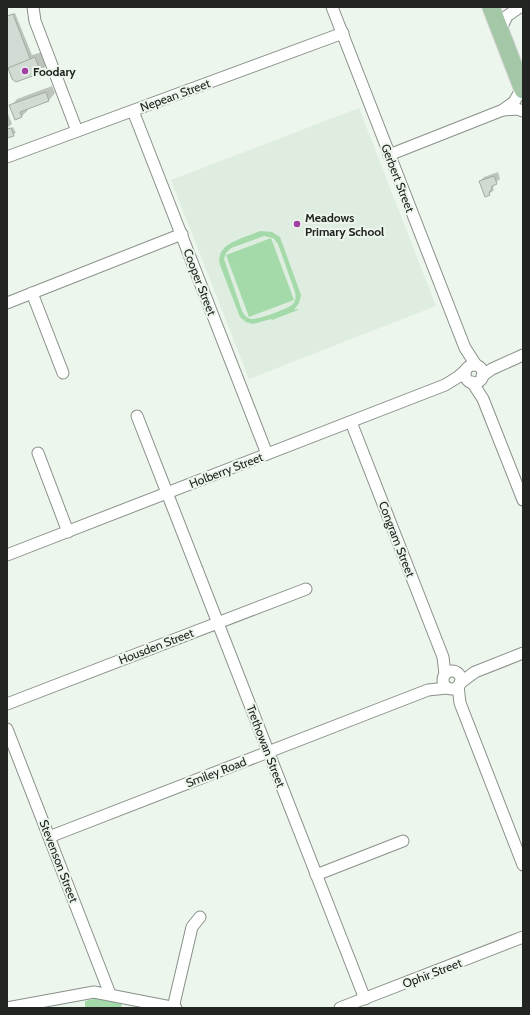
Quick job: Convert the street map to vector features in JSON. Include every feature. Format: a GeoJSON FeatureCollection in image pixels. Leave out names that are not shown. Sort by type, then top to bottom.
{"type":"FeatureCollection","features":[{"type":"Feature","properties":{"kind":"main road"},"geometry":{"type":"LineString","coordinates":[[490,7],[523,90]]}},
{"type":"Feature","properties":{"kind":"street"},"geometry":{"type":"LineString","coordinates":[[23,7],[35,21]]}},
{"type":"Feature","properties":{"kind":"street"},"geometry":{"type":"LineString","coordinates":[[33,7],[35,21],[77,131]]}},
{"type":"Feature","properties":{"kind":"street","name":"Gerbert Street"},"geometry":{"type":"LineString","coordinates":[[332,7],[475,373]]}},
{"type":"Feature","properties":{"kind":"street"},"geometry":{"type":"LineString","coordinates":[[495,7],[504,9],[520,7]]}},
{"type":"Feature","properties":{"kind":"street"},"geometry":{"type":"LineString","coordinates":[[500,31],[507,16],[520,7]]}},
{"type":"Feature","properties":{"kind":"street","name":"Nepean Street"},"geometry":{"type":"LineString","coordinates":[[7,157],[343,33]]}},
{"type":"Feature","properties":{"kind":"street"},"geometry":{"type":"LineString","coordinates":[[390,155],[503,110],[514,102],[523,90]]}},
{"type":"Feature","properties":{"kind":"street"},"geometry":{"type":"LineString","coordinates":[[503,110],[517,109],[523,111]]}},
{"type":"Feature","properties":{"kind":"street","name":"Cooper Street"},"geometry":{"type":"LineString","coordinates":[[134,111],[267,454]]}},
{"type":"Feature","properties":{"kind":"street"},"geometry":{"type":"LineString","coordinates":[[7,303],[182,234]]}},
{"type":"Feature","properties":{"kind":"street"},"geometry":{"type":"LineString","coordinates":[[32,293],[63,374]]}},
{"type":"Feature","properties":{"kind":"street","name":"Holberry Street"},"geometry":{"type":"LineString","coordinates":[[7,555],[523,355]]}},
{"type":"Feature","properties":{"kind":"street"},"geometry":{"type":"LineString","coordinates":[[475,373],[483,399],[523,500]]}},
{"type":"Feature","properties":{"kind":"street","name":"Trethowan Street"},"geometry":{"type":"LineString","coordinates":[[137,416],[365,998]]}},
{"type":"Feature","properties":{"kind":"street","name":"Congram Street"},"geometry":{"type":"LineString","coordinates":[[351,422],[449,673]]}},
{"type":"Feature","properties":{"kind":"street"},"geometry":{"type":"LineString","coordinates":[[38,453],[68,532]]}},
{"type":"Feature","properties":{"kind":"street","name":"Housden Street"},"geometry":{"type":"LineString","coordinates":[[7,704],[306,589]]}},
{"type":"Feature","properties":{"kind":"street"},"geometry":{"type":"LineString","coordinates":[[454,686],[475,672],[523,653]]}},
{"type":"Feature","properties":{"kind":"street"},"geometry":{"type":"LineString","coordinates":[[449,673],[475,672]]}},
{"type":"Feature","properties":{"kind":"street"},"geometry":{"type":"LineString","coordinates":[[449,673],[459,676],[454,686],[522,861]]}},
{"type":"Feature","properties":{"kind":"street"},"geometry":{"type":"LineString","coordinates":[[449,673],[443,682],[454,686]]}},
{"type":"Feature","properties":{"kind":"street","name":"Smiley Road"},"geometry":{"type":"LineString","coordinates":[[428,690],[449,673]]}},
{"type":"Feature","properties":{"kind":"street","name":"Smiley Road"},"geometry":{"type":"LineString","coordinates":[[49,837],[428,690],[454,686]]}},
{"type":"Feature","properties":{"kind":"street","name":"Stevenson Street"},"geometry":{"type":"LineString","coordinates":[[7,729],[110,994]]}},
{"type":"Feature","properties":{"kind":"street"},"geometry":{"type":"LineString","coordinates":[[316,875],[403,841]]}},
{"type":"Feature","properties":{"kind":"street"},"geometry":{"type":"LineString","coordinates":[[7,1008],[86,992],[110,994],[175,1008],[192,927],[200,917]]}},
{"type":"Feature","properties":{"kind":"street","name":"Ophir Street"},"geometry":{"type":"LineString","coordinates":[[340,1008],[523,937]]}},
{"type":"Feature","properties":{"kind":"shaded area","name":"Meadows Primary School"},"geometry":{"type":"Polygon","coordinates":[[[359,108],[436,306],[249,379],[171,180],[359,108]]]}},
{"type":"Feature","properties":{"kind":"green space"},"geometry":{"type":"Polygon","coordinates":[[[260,231],[272,232],[280,237],[301,295],[299,303],[294,310],[298,310],[272,320],[253,324],[246,322],[240,317],[220,265],[219,258],[226,246],[232,242],[260,231]],[[264,236],[231,248],[226,253],[224,259],[242,311],[248,318],[251,319],[266,316],[285,309],[293,304],[295,300],[295,292],[278,244],[273,238],[264,236]]]}},
{"type":"Feature","properties":{"kind":"green space"},"geometry":{"type":"Polygon","coordinates":[[[271,238],[294,300],[249,317],[226,255],[271,238]]]}},
{"type":"Feature","properties":{"kind":"green space"},"geometry":{"type":"Polygon","coordinates":[[[102,997],[122,1004],[121,1008],[85,1008],[85,1001],[102,997]]]}},
{"type":"Feature","properties":{"kind":"building"},"geometry":{"type":"Polygon","coordinates":[[[13,14],[31,61],[7,70],[7,16],[13,14]]]}},
{"type":"Feature","properties":{"kind":"building","name":"Foodary"},"geometry":{"type":"Polygon","coordinates":[[[35,57],[41,73],[16,82],[12,79],[8,68],[35,57]]]}},
{"type":"Feature","properties":{"kind":"building"},"geometry":{"type":"Polygon","coordinates":[[[46,92],[49,101],[20,112],[22,117],[15,120],[9,105],[46,92]]]}},
{"type":"Feature","properties":{"kind":"building"},"geometry":{"type":"Polygon","coordinates":[[[11,128],[14,136],[7,138],[7,129],[11,128]]]}},
{"type":"Feature","properties":{"kind":"building"},"geometry":{"type":"Polygon","coordinates":[[[494,176],[497,184],[492,186],[491,191],[489,192],[490,195],[485,197],[479,181],[494,176]]]}},
{"type":"Feature","properties":{"kind":"place","name":"Foodary"},"geometry":{"type":"Point","coordinates":[25,71]}},
{"type":"Feature","properties":{"kind":"place","name":"Meadows Primary School"},"geometry":{"type":"Point","coordinates":[297,224]}}]}
